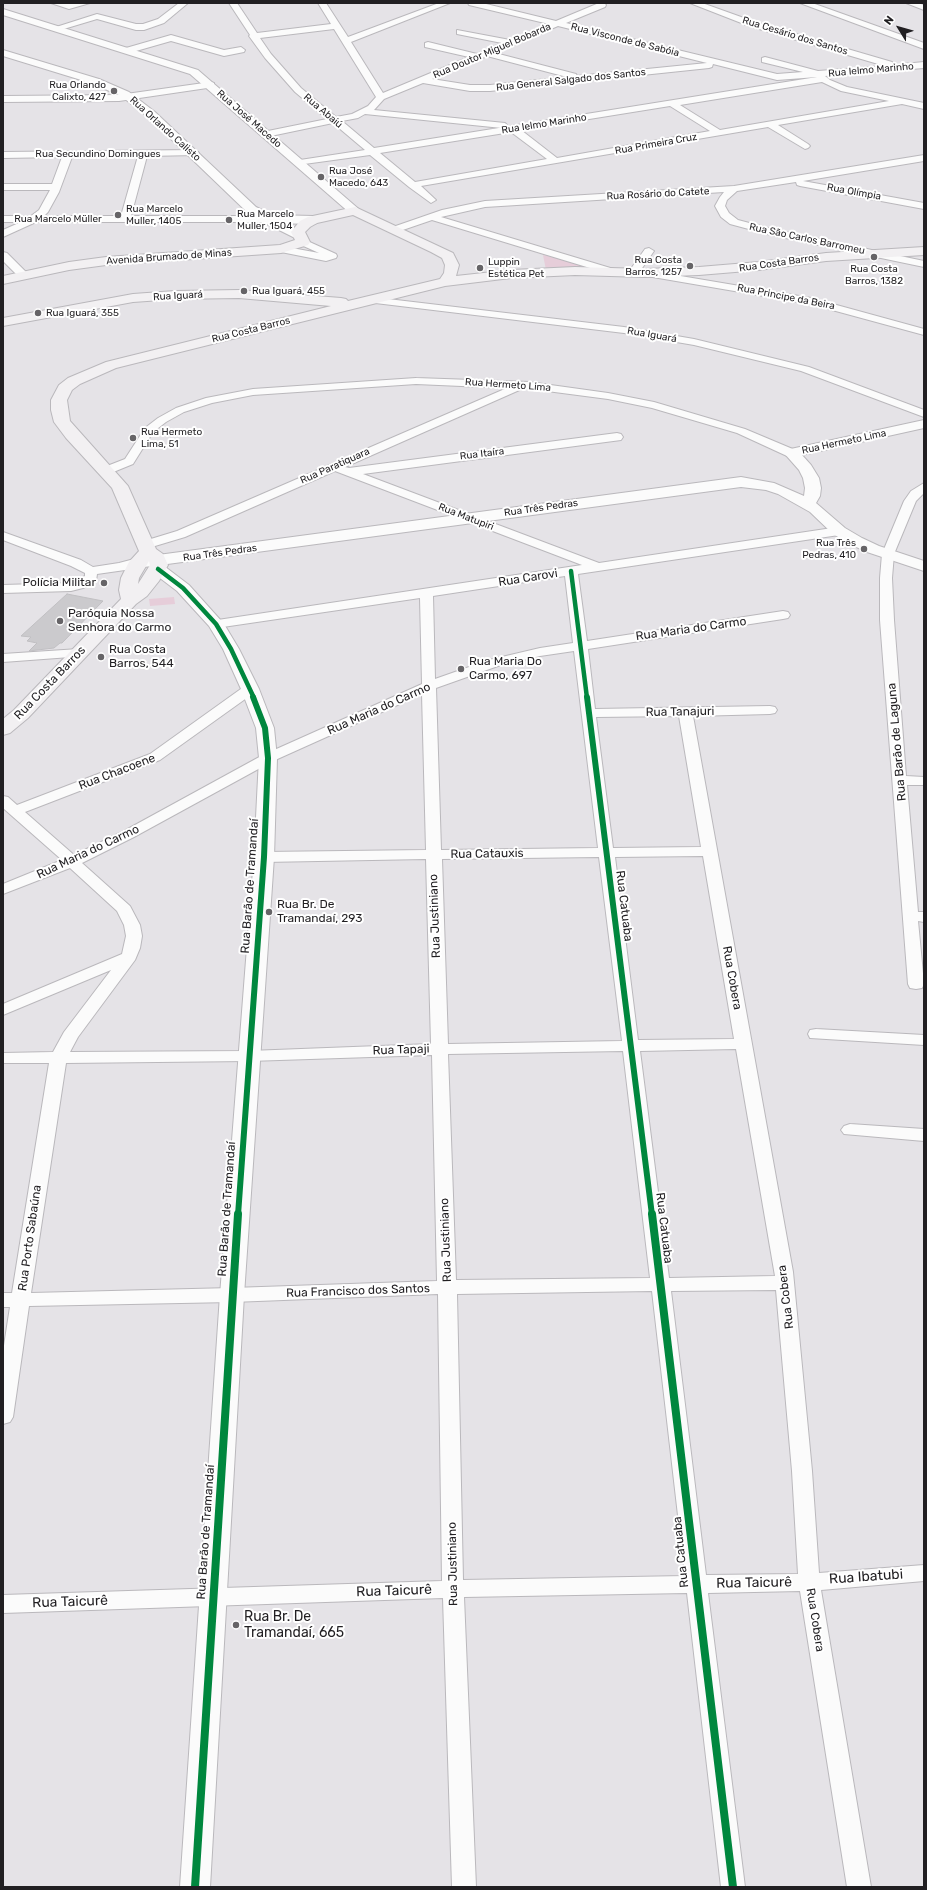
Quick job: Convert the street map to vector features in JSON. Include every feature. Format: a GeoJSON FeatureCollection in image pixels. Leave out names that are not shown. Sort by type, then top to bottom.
{"type":"FeatureCollection","features":[{"type":"Feature","properties":{"kind":"main road","name":"Rua José Macedo"},"geometry":{"type":"LineString","coordinates":[[355,211],[448,256],[452,265],[451,273],[445,282]]}},
{"type":"Feature","properties":{"kind":"main road","name":"Avenida Brumado de Minas"},"geometry":{"type":"LineString","coordinates":[[3,280],[106,261],[281,250],[305,230],[355,211]]}},
{"type":"Feature","properties":{"kind":"main road","name":"Rua Costa Barros"},"geometry":{"type":"LineString","coordinates":[[3,729],[21,714],[130,600],[141,592],[150,562],[120,486],[72,435],[62,422],[59,410],[59,400],[65,388],[74,381],[111,365],[445,282],[511,274],[732,269],[826,256],[924,251]]}},
{"type":"Feature","properties":{"kind":"main road","name":"Rua Iguará"},"geometry":{"type":"LineString","coordinates":[[3,322],[133,298],[175,295],[244,294],[354,304]]}},
{"type":"Feature","properties":{"kind":"main road"},"geometry":{"type":"LineString","coordinates":[[130,600],[128,590],[130,578],[150,562]]}},
{"type":"Feature","properties":{"kind":"street"},"geometry":{"type":"LineString","coordinates":[[55,3],[69,7],[86,3]]}},
{"type":"Feature","properties":{"kind":"street"},"geometry":{"type":"LineString","coordinates":[[57,28],[97,16],[136,27],[144,27],[161,21],[184,3]]}},
{"type":"Feature","properties":{"kind":"street","name":"Rua Abaiú"},"geometry":{"type":"LineString","coordinates":[[233,3],[253,36],[291,83],[431,200]]}},
{"type":"Feature","properties":{"kind":"street"},"geometry":{"type":"LineString","coordinates":[[322,3],[381,97],[379,101],[366,112]]}},
{"type":"Feature","properties":{"kind":"street"},"geometry":{"type":"LineString","coordinates":[[346,41],[446,3]]}},
{"type":"Feature","properties":{"kind":"street","name":"Rua Visconde de Sabóia"},"geometry":{"type":"LineString","coordinates":[[472,3],[777,77]]}},
{"type":"Feature","properties":{"kind":"street"},"geometry":{"type":"LineString","coordinates":[[593,3],[612,7]]}},
{"type":"Feature","properties":{"kind":"street","name":"Rua Cesário dos Santos"},"geometry":{"type":"LineString","coordinates":[[694,3],[752,24],[896,67]]}},
{"type":"Feature","properties":{"kind":"street"},"geometry":{"type":"LineString","coordinates":[[804,3],[924,46]]}},
{"type":"Feature","properties":{"kind":"street"},"geometry":{"type":"LineString","coordinates":[[910,3],[924,8]]}},
{"type":"Feature","properties":{"kind":"street","name":"Rua Doutor Miguel Bobarda"},"geometry":{"type":"LineString","coordinates":[[381,97],[602,5]]}},
{"type":"Feature","properties":{"kind":"street","name":"Rua José Macedo"},"geometry":{"type":"LineString","coordinates":[[3,12],[189,69],[201,76],[355,211]]}},
{"type":"Feature","properties":{"kind":"street"},"geometry":{"type":"LineString","coordinates":[[253,36],[336,26]]}},
{"type":"Feature","properties":{"kind":"street"},"geometry":{"type":"LineString","coordinates":[[460,32],[512,43]]}},
{"type":"Feature","properties":{"kind":"street"},"geometry":{"type":"LineString","coordinates":[[129,50],[171,38],[224,53],[241,50]]}},
{"type":"Feature","properties":{"kind":"street"},"geometry":{"type":"LineString","coordinates":[[428,45],[482,55],[583,79]]}},
{"type":"Feature","properties":{"kind":"street","name":"Rua Orlando Calisto"},"geometry":{"type":"LineString","coordinates":[[3,53],[95,81],[130,98],[151,114],[252,210],[272,222],[305,230]]}},
{"type":"Feature","properties":{"kind":"street"},"geometry":{"type":"LineString","coordinates":[[765,60],[820,77],[844,90],[924,106]]}},
{"type":"Feature","properties":{"kind":"street","name":"Rua General Salgado dos Santos"},"geometry":{"type":"LineString","coordinates":[[422,80],[479,88],[583,79],[719,63]]}},
{"type":"Feature","properties":{"kind":"street","name":"Rua Ielmo Marinho"},"geometry":{"type":"LineString","coordinates":[[300,163],[788,85],[820,77],[896,67],[924,65]]}},
{"type":"Feature","properties":{"kind":"street"},"geometry":{"type":"LineString","coordinates":[[777,77],[820,77]]}},
{"type":"Feature","properties":{"kind":"street"},"geometry":{"type":"LineString","coordinates":[[777,77],[788,85]]}},
{"type":"Feature","properties":{"kind":"street"},"geometry":{"type":"LineString","coordinates":[[3,99],[130,98],[211,85]]}},
{"type":"Feature","properties":{"kind":"street"},"geometry":{"type":"LineString","coordinates":[[3,90],[30,99]]}},
{"type":"Feature","properties":{"kind":"street","name":"Rua Primeira Cruz"},"geometry":{"type":"LineString","coordinates":[[412,185],[900,102]]}},
{"type":"Feature","properties":{"kind":"street"},"geometry":{"type":"LineString","coordinates":[[673,104],[719,133]]}},
{"type":"Feature","properties":{"kind":"street"},"geometry":{"type":"LineString","coordinates":[[266,134],[336,121],[366,112],[524,127]]}},
{"type":"Feature","properties":{"kind":"street"},"geometry":{"type":"LineString","coordinates":[[771,125],[805,146]]}},
{"type":"Feature","properties":{"kind":"street"},"geometry":{"type":"LineString","coordinates":[[512,129],[555,161]]}},
{"type":"Feature","properties":{"kind":"street"},"geometry":{"type":"LineString","coordinates":[[125,218],[143,154]]}},
{"type":"Feature","properties":{"kind":"street","name":"Rua Secundino Domingues"},"geometry":{"type":"LineString","coordinates":[[3,155],[194,154]]}},
{"type":"Feature","properties":{"kind":"street"},"geometry":{"type":"LineString","coordinates":[[3,234],[35,219],[43,212],[56,187],[68,155]]}},
{"type":"Feature","properties":{"kind":"street","name":"Rua Rosário do Catete"},"geometry":{"type":"LineString","coordinates":[[394,230],[465,207],[485,204],[734,189],[924,158]]}},
{"type":"Feature","properties":{"kind":"street","name":"Rua Olímpia"},"geometry":{"type":"LineString","coordinates":[[784,181],[855,192],[924,206]]}},
{"type":"Feature","properties":{"kind":"street"},"geometry":{"type":"LineString","coordinates":[[3,187],[56,187]]}},
{"type":"Feature","properties":{"kind":"street","name":"Rua São Carlos Barromeu"},"geometry":{"type":"LineString","coordinates":[[734,189],[723,199],[720,206],[725,215],[734,222],[771,232],[924,264]]}},
{"type":"Feature","properties":{"kind":"street","name":"Rua Marcelo Müller"},"geometry":{"type":"LineString","coordinates":[[233,218],[252,210]]}},
{"type":"Feature","properties":{"kind":"street"},"geometry":{"type":"LineString","coordinates":[[431,217],[613,272]]}},
{"type":"Feature","properties":{"kind":"street","name":"Rua Marcelo Müller"},"geometry":{"type":"LineString","coordinates":[[3,219],[233,218],[272,222]]}},
{"type":"Feature","properties":{"kind":"street"},"geometry":{"type":"LineString","coordinates":[[272,222],[305,230],[332,256],[326,258],[281,250]]}},
{"type":"Feature","properties":{"kind":"street"},"geometry":{"type":"LineString","coordinates":[[640,272],[649,251]]}},
{"type":"Feature","properties":{"kind":"street"},"geometry":{"type":"LineString","coordinates":[[3,255],[24,276]]}},
{"type":"Feature","properties":{"kind":"street","name":"Rua Principe da Beira"},"geometry":{"type":"LineString","coordinates":[[640,272],[792,297],[862,314],[924,332]]}},
{"type":"Feature","properties":{"kind":"street","name":"Rua Iguará"},"geometry":{"type":"LineString","coordinates":[[371,300],[624,330],[694,342],[805,369],[924,414]]}},
{"type":"Feature","properties":{"kind":"street","name":"Rua Hermeto Lima"},"geometry":{"type":"LineString","coordinates":[[106,471],[129,461],[149,430],[162,420],[195,404],[235,394],[416,381],[524,384],[608,396],[690,414],[741,431],[792,453],[924,424]]}},
{"type":"Feature","properties":{"kind":"street","name":"Rua Paratiquara"},"geometry":{"type":"LineString","coordinates":[[91,574],[150,562],[181,534],[524,384]]}},
{"type":"Feature","properties":{"kind":"street","name":"Rua Itaíra"},"geometry":{"type":"LineString","coordinates":[[347,472],[617,437]]}},
{"type":"Feature","properties":{"kind":"street"},"geometry":{"type":"LineString","coordinates":[[792,453],[806,468],[811,478],[813,488],[812,496],[807,504]]}},
{"type":"Feature","properties":{"kind":"street","name":"Rua Matupiri"},"geometry":{"type":"LineString","coordinates":[[334,466],[598,567]]}},
{"type":"Feature","properties":{"kind":"street","name":"Rua Três Pedras"},"geometry":{"type":"LineString","coordinates":[[150,562],[741,482],[768,486],[783,491],[807,504],[839,531],[873,549],[924,566]]}},
{"type":"Feature","properties":{"kind":"street","name":"Rua Barão de Laguna"},"geometry":{"type":"LineString","coordinates":[[916,984],[917,916],[900,780],[887,620],[886,578],[888,554],[910,501],[915,494],[924,487]]}},
{"type":"Feature","properties":{"kind":"street","name":"Rua Carovi"},"geometry":{"type":"LineString","coordinates":[[216,624],[839,531]]}},
{"type":"Feature","properties":{"kind":"street"},"geometry":{"type":"LineString","coordinates":[[3,536],[76,562],[91,574],[130,578]]}},
{"type":"Feature","properties":{"kind":"street","name":"Rua Barão de Tramandaí"},"geometry":{"type":"LineString","coordinates":[[150,562],[182,588],[216,624],[250,689],[265,728],[268,758],[264,857],[232,1295],[195,1887]]}},
{"type":"Feature","properties":{"kind":"street","name":"Rua Catuaba"},"geometry":{"type":"LineString","coordinates":[[571,571],[681,1447],[711,1715],[733,1887]]}},
{"type":"Feature","properties":{"kind":"street"},"geometry":{"type":"LineString","coordinates":[[3,589],[56,588],[78,585],[91,574]]}},
{"type":"Feature","properties":{"kind":"street","name":"Rua Justiniano"},"geometry":{"type":"LineString","coordinates":[[426,593],[447,1287],[453,1589],[464,1887]]}},
{"type":"Feature","properties":{"kind":"street","name":"Rua Maria do Carmo"},"geometry":{"type":"LineString","coordinates":[[3,889],[72,862],[129,834],[268,758],[429,686],[494,663],[532,653],[580,644],[783,615]]}},
{"type":"Feature","properties":{"kind":"street"},"geometry":{"type":"LineString","coordinates":[[3,658],[79,653]]}},
{"type":"Feature","properties":{"kind":"street","name":"Rua Chacoene"},"geometry":{"type":"LineString","coordinates":[[15,811],[155,757],[250,689]]}},
{"type":"Feature","properties":{"kind":"street","name":"Rua Tanajuri"},"geometry":{"type":"LineString","coordinates":[[590,713],[770,710]]}},
{"type":"Feature","properties":{"kind":"street","name":"Rua Cobera"},"geometry":{"type":"LineString","coordinates":[[685,712],[785,1283],[802,1471],[809,1582],[859,1887]]}},
{"type":"Feature","properties":{"kind":"street"},"geometry":{"type":"LineString","coordinates":[[900,780],[924,781]]}},
{"type":"Feature","properties":{"kind":"street"},"geometry":{"type":"LineString","coordinates":[[3,800],[113,898],[124,910],[132,925],[134,936],[128,957],[3,1010]]}},
{"type":"Feature","properties":{"kind":"street","name":"Rua Catauxis"},"geometry":{"type":"LineString","coordinates":[[264,857],[710,851]]}},
{"type":"Feature","properties":{"kind":"street","name":"Rua Porto Sabaúna"},"geometry":{"type":"LineString","coordinates":[[3,1417],[22,1299],[52,1085],[59,1058],[70,1036],[128,957]]}},
{"type":"Feature","properties":{"kind":"street"},"geometry":{"type":"LineString","coordinates":[[816,1034],[924,1040]]}},
{"type":"Feature","properties":{"kind":"street","name":"Rua Tapaji"},"geometry":{"type":"LineString","coordinates":[[3,1058],[249,1056],[440,1049],[744,1044]]}},
{"type":"Feature","properties":{"kind":"street"},"geometry":{"type":"LineString","coordinates":[[850,1130],[924,1135]]}},
{"type":"Feature","properties":{"kind":"street","name":"Rua Francisco dos Santos"},"geometry":{"type":"LineString","coordinates":[[3,1300],[232,1295],[447,1287],[785,1283]]}},
{"type":"Feature","properties":{"kind":"street","name":"Rua Ibatubi"},"geometry":{"type":"LineString","coordinates":[[809,1582],[924,1573]]}},
{"type":"Feature","properties":{"kind":"street","name":"Rua Taicurê"},"geometry":{"type":"LineString","coordinates":[[3,1604],[453,1589],[809,1582]]}},
{"type":"Feature","properties":{"kind":"shaded area"},"geometry":{"type":"Polygon","coordinates":[[[543,255],[597,268],[546,270],[543,255]]]}},
{"type":"Feature","properties":{"kind":"shaded area"},"geometry":{"type":"Polygon","coordinates":[[[174,597],[175,604],[150,606],[149,599],[174,597]]]}},
{"type":"Feature","properties":{"kind":"building","name":"Paróquia Nossa Senhora do Carmo"},"geometry":{"type":"Polygon","coordinates":[[[67,594],[103,601],[62,643],[54,648],[29,651],[37,643],[27,641],[31,637],[21,636],[67,594]]]}},
{"type":"Feature","properties":{"kind":"cycle path"},"geometry":{"type":"LineString","coordinates":[[158,569],[183,588],[216,624],[231,649],[250,689],[265,728],[268,758],[264,857],[232,1295],[195,1887]]}},
{"type":"Feature","properties":{"kind":"cycle path"},"geometry":{"type":"LineString","coordinates":[[571,571],[681,1447],[711,1715],[733,1887]]}},
{"type":"Feature","properties":{"kind":"place","name":"Rua Orlando Calixto, 427"},"geometry":{"type":"Point","coordinates":[114,91]}},
{"type":"Feature","properties":{"kind":"place","name":"Rua José Macedo, 643"},"geometry":{"type":"Point","coordinates":[321,177]}},
{"type":"Feature","properties":{"kind":"place","name":"Rua Marcelo Muller, 1405"},"geometry":{"type":"Point","coordinates":[118,215]}},
{"type":"Feature","properties":{"kind":"place","name":"Rua Marcelo Muller, 1504"},"geometry":{"type":"Point","coordinates":[229,220]}},
{"type":"Feature","properties":{"kind":"place","name":"Rua Costa Barros, 1382"},"geometry":{"type":"Point","coordinates":[874,257]}},
{"type":"Feature","properties":{"kind":"place","name":"Rua Costa Barros, 1257"},"geometry":{"type":"Point","coordinates":[690,266]}},
{"type":"Feature","properties":{"kind":"place","name":"Luppin Estética Pet"},"geometry":{"type":"Point","coordinates":[480,268]}},
{"type":"Feature","properties":{"kind":"place","name":"Rua Iguará, 455"},"geometry":{"type":"Point","coordinates":[244,291]}},
{"type":"Feature","properties":{"kind":"place","name":"Rua Iguará, 355"},"geometry":{"type":"Point","coordinates":[38,313]}},
{"type":"Feature","properties":{"kind":"place","name":"Rua Hermeto Lima, 51"},"geometry":{"type":"Point","coordinates":[133,438]}},
{"type":"Feature","properties":{"kind":"place","name":"Rua Três Pedras, 410"},"geometry":{"type":"Point","coordinates":[864,549]}},
{"type":"Feature","properties":{"kind":"place","name":"Polícia Militar"},"geometry":{"type":"Point","coordinates":[104,583]}},
{"type":"Feature","properties":{"kind":"place","name":"Paróquia Nossa Senhora do Carmo"},"geometry":{"type":"Point","coordinates":[60,621]}},
{"type":"Feature","properties":{"kind":"place","name":"Rua Costa Barros, 544"},"geometry":{"type":"Point","coordinates":[101,657]}},
{"type":"Feature","properties":{"kind":"place","name":"Rua Maria Do Carmo, 697"},"geometry":{"type":"Point","coordinates":[461,669]}},
{"type":"Feature","properties":{"kind":"place","name":"Rua Br. De Tramandaí, 293"},"geometry":{"type":"Point","coordinates":[269,912]}},
{"type":"Feature","properties":{"kind":"place","name":"Rua Br. De Tramandaí, 665"},"geometry":{"type":"Point","coordinates":[236,1625]}}]}
